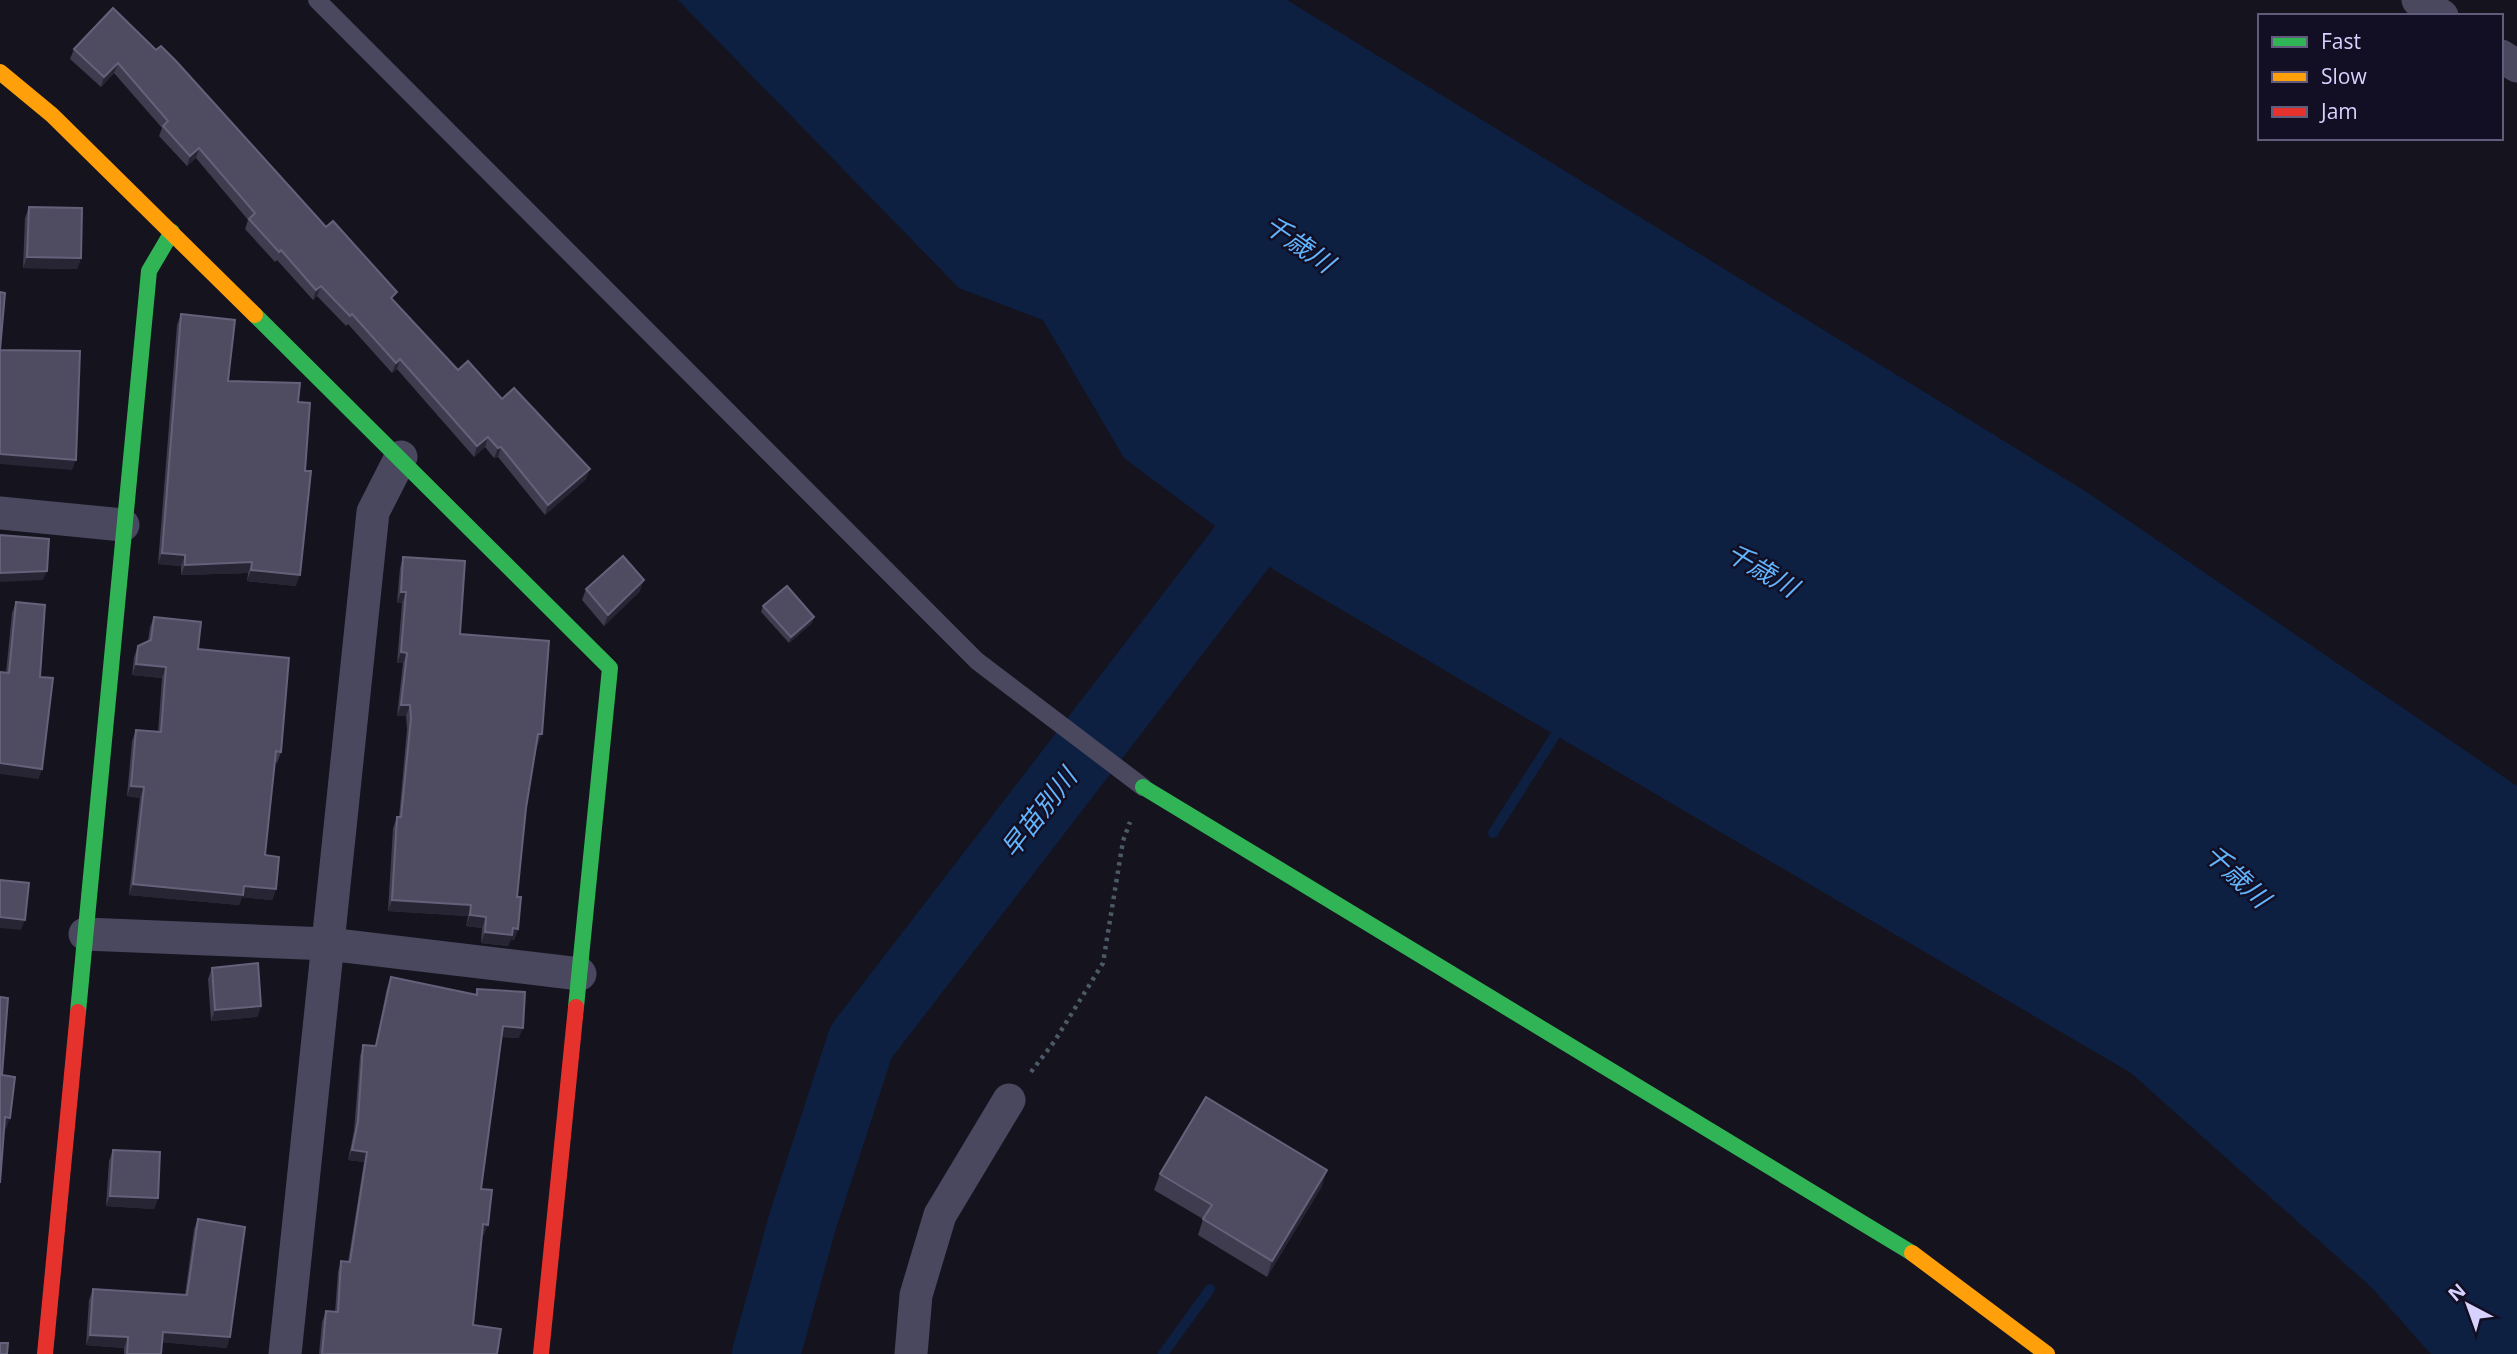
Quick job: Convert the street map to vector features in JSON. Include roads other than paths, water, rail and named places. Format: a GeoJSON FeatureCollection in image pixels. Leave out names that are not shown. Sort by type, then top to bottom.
{"type":"FeatureCollection","features":[{"type":"Feature","properties":{"kind":"street"},"geometry":{"type":"LineString","coordinates":[[2418,0],[2439,14]]}},
{"type":"Feature","properties":{"kind":"street"},"geometry":{"type":"LineString","coordinates":[[0,72],[52,114],[401,457],[610,668],[541,1354]]}},
{"type":"Feature","properties":{"kind":"street"},"geometry":{"type":"LineString","coordinates":[[45,1354],[149,271],[172,232]]}},
{"type":"Feature","properties":{"kind":"street"},"geometry":{"type":"LineString","coordinates":[[285,1354],[373,512],[401,457]]}},
{"type":"Feature","properties":{"kind":"street"},"geometry":{"type":"LineString","coordinates":[[0,513],[123,525]]}},
{"type":"Feature","properties":{"kind":"street"},"geometry":{"type":"LineString","coordinates":[[1143,787],[1893,1239],[2048,1354]]}},
{"type":"Feature","properties":{"kind":"street"},"geometry":{"type":"LineString","coordinates":[[85,934],[328,944],[580,974]]}},
{"type":"Feature","properties":{"kind":"street"},"geometry":{"type":"LineString","coordinates":[[911,1345],[916,1295],[940,1214],[1009,1100]]}},
{"type":"Feature","properties":{"kind":"lane"},"geometry":{"type":"LineString","coordinates":[[317,0],[977,661],[1143,787]]}},
{"type":"Feature","properties":{"kind":"water","name":"千歳川"},"geometry":{"type":"Polygon","coordinates":[[[678,0],[1287,0],[2085,491],[2517,786],[2517,1354],[2431,1354],[2371,1287],[2131,1073],[1274,570],[1124,458],[1043,320],[959,288],[678,0]]]}},
{"type":"Feature","properties":{"kind":"waterway","name":"早苗別川"},"geometry":{"type":"LineString","coordinates":[[766,1354],[803,1220],[861,1042],[1299,473]]}},
{"type":"Feature","properties":{"kind":"waterway"},"geometry":{"type":"LineString","coordinates":[[1493,833],[1563,723]]}},
{"type":"Feature","properties":{"kind":"waterway"},"geometry":{"type":"LineString","coordinates":[[1163,1354],[1210,1289]]}}]}
